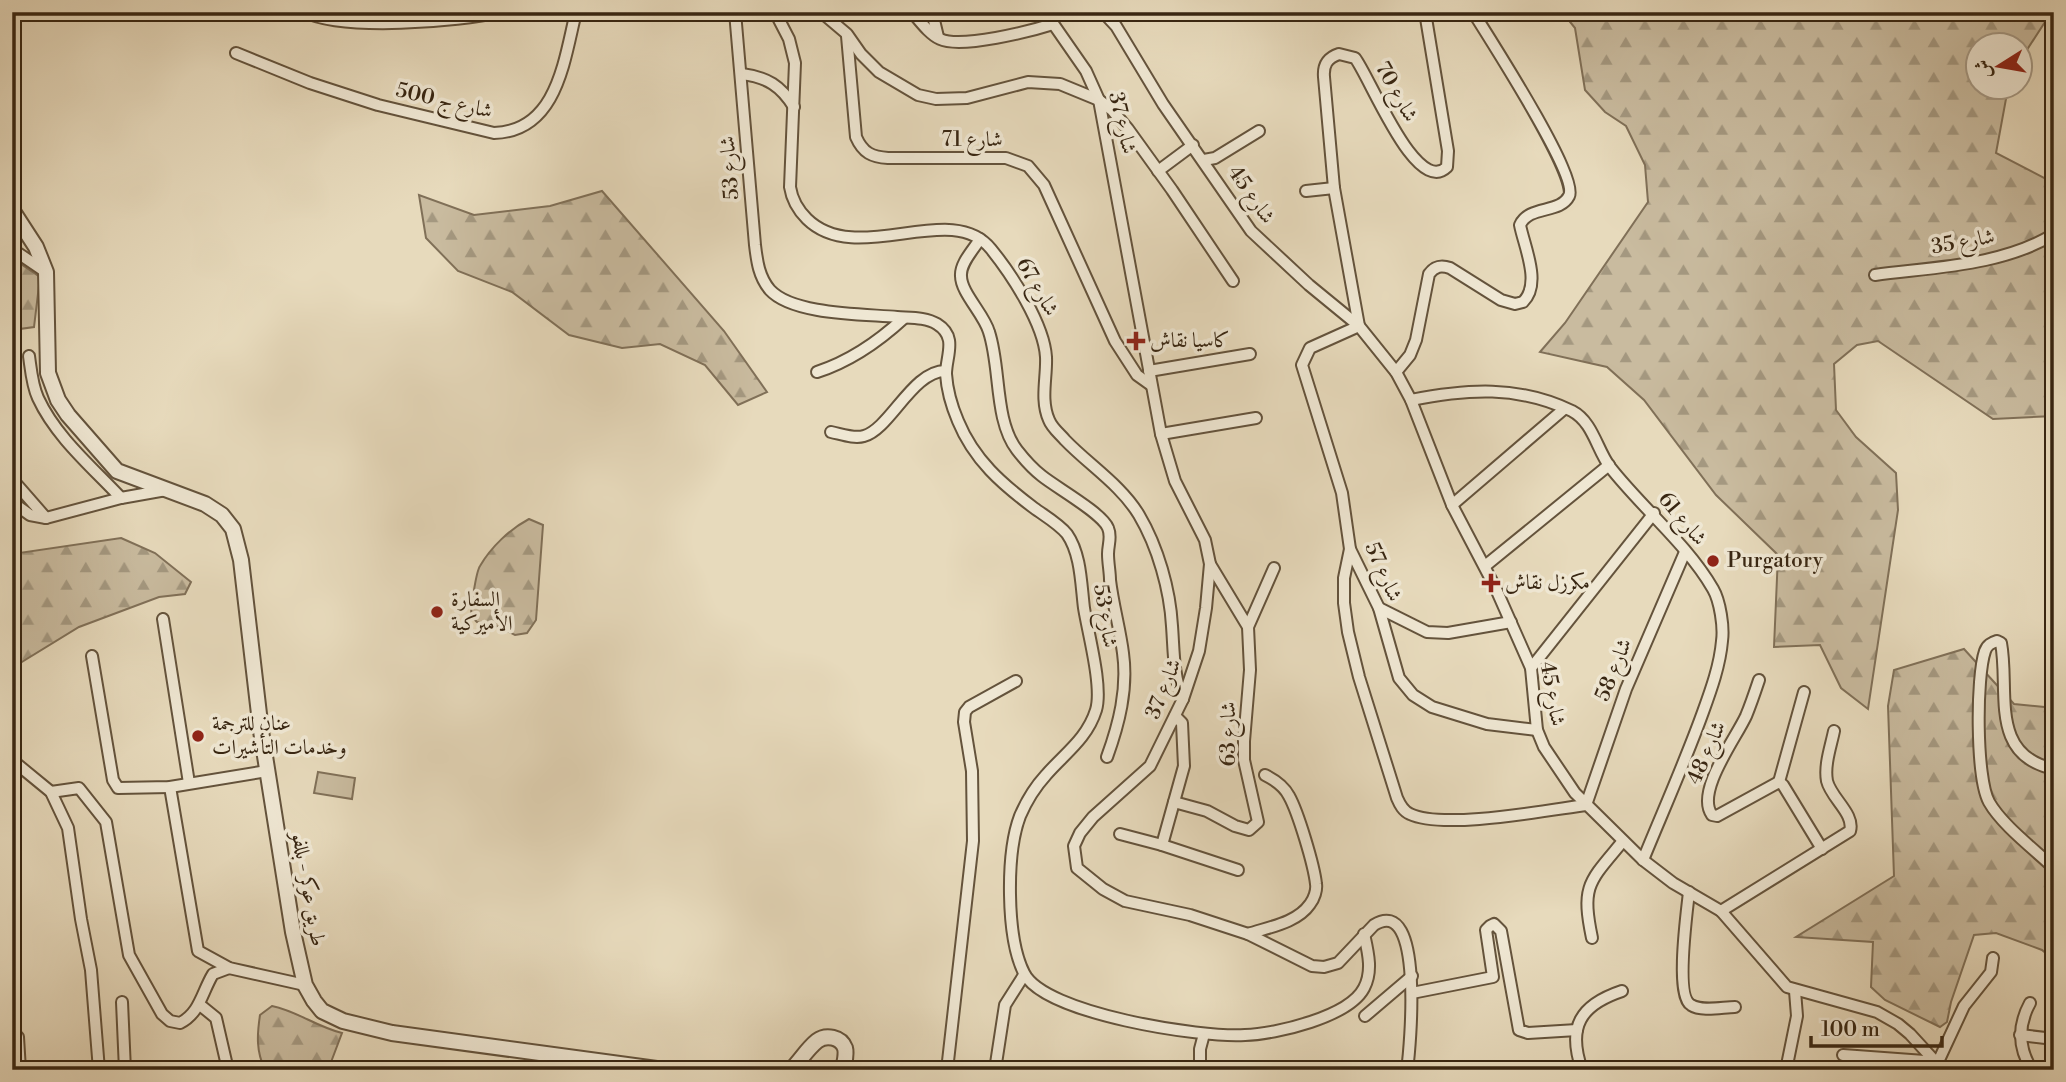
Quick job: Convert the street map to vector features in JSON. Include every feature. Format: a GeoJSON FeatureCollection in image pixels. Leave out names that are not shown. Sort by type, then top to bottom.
{"type":"FeatureCollection","features":[{"type":"Feature","properties":{"kind":"street"},"geometry":{"type":"LineString","coordinates":[[305,12],[321,18],[362,24],[500,12]]}},
{"type":"Feature","properties":{"kind":"street","name":"شارع ج 500"},"geometry":{"type":"LineString","coordinates":[[236,53],[310,83],[378,106],[502,133],[529,122],[550,100],[566,55],[576,12]]}},
{"type":"Feature","properties":{"kind":"street","name":"شارع 53"},"geometry":{"type":"LineString","coordinates":[[735,12],[757,268],[766,285],[777,296],[793,304],[932,321],[944,329],[951,349],[946,371],[948,390],[959,423],[975,452],[998,480],[1065,532],[1076,552],[1096,682],[1097,707],[1079,742],[1046,774],[1031,795],[1020,818],[1011,871],[1011,918],[1024,975]]}},
{"type":"Feature","properties":{"kind":"street"},"geometry":{"type":"LineString","coordinates":[[775,12],[793,52],[795,70],[791,195],[803,214],[827,234],[854,238],[964,231],[980,239],[960,275],[964,288],[989,330],[995,353],[1005,428],[1010,439],[1041,475],[1098,514],[1107,525],[1111,537],[1108,553],[1112,596],[1123,655],[1124,690],[1118,729],[1108,757]]}},
{"type":"Feature","properties":{"kind":"street"},"geometry":{"type":"LineString","coordinates":[[821,12],[847,34],[861,54],[879,72],[901,86],[928,97],[967,98],[1028,82],[1060,85],[1099,100],[1118,117],[1158,171],[1233,281]]}},
{"type":"Feature","properties":{"kind":"street"},"geometry":{"type":"LineString","coordinates":[[912,12],[938,38],[956,41],[986,39],[1054,24]]}},
{"type":"Feature","properties":{"kind":"street"},"geometry":{"type":"LineString","coordinates":[[932,12],[938,38]]}},
{"type":"Feature","properties":{"kind":"street","name":"شارع 37"},"geometry":{"type":"LineString","coordinates":[[1045,12],[1086,71],[1099,100],[1161,434],[1175,481],[1205,540],[1210,564],[1199,651],[1183,699],[1150,766],[1093,817],[1080,833],[1074,846],[1077,868],[1103,890],[1125,901],[1190,915],[1248,934],[1303,962],[1324,967],[1338,963],[1364,934],[1380,921],[1391,922],[1398,929],[1408,951],[1412,976],[1410,1054],[1407,1070]]}},
{"type":"Feature","properties":{"kind":"street","name":"شارع 45"},"geometry":{"type":"LineString","coordinates":[[1103,12],[1116,26],[1163,104],[1251,231],[1309,285],[1359,326],[1396,372],[1411,400],[1452,505],[1485,566],[1531,668],[1537,730],[1553,762],[1586,805],[1643,860],[1721,911],[1780,982],[1795,991],[1877,1012],[1910,1034],[1940,1066]]}},
{"type":"Feature","properties":{"kind":"street","name":"شارع 70"},"geometry":{"type":"LineString","coordinates":[[1359,326],[1334,188],[1323,70],[1328,60],[1339,54],[1351,55],[1357,61],[1402,143],[1419,164],[1434,173],[1441,172],[1447,167],[1448,151],[1425,12]]}},
{"type":"Feature","properties":{"kind":"street"},"geometry":{"type":"LineString","coordinates":[[1396,372],[1410,355],[1419,328],[1427,282],[1434,268],[1450,268],[1510,304],[1523,302],[1531,290],[1530,268],[1520,225],[1531,213],[1563,202],[1571,190],[1555,150],[1472,12]]}},
{"type":"Feature","properties":{"kind":"street","name":"شارع 71"},"geometry":{"type":"LineString","coordinates":[[847,34],[856,137],[864,150],[875,157],[1006,158],[1028,166],[1044,185],[1115,341],[1137,376],[1151,385]]}},
{"type":"Feature","properties":{"kind":"street"},"geometry":{"type":"LineString","coordinates":[[742,74],[754,75],[774,83],[794,107]]}},
{"type":"Feature","properties":{"kind":"street"},"geometry":{"type":"LineString","coordinates":[[1204,160],[1215,158],[1259,131]]}},
{"type":"Feature","properties":{"kind":"street"},"geometry":{"type":"LineString","coordinates":[[1158,171],[1193,145]]}},
{"type":"Feature","properties":{"kind":"street"},"geometry":{"type":"LineString","coordinates":[[1306,191],[1334,188]]}},
{"type":"Feature","properties":{"kind":"street","name":"طريق عوكر - بللفو"},"geometry":{"type":"LineString","coordinates":[[12,210],[36,247],[46,272],[46,357],[50,381],[68,415],[117,471],[215,510],[228,522],[237,538],[267,771],[293,932],[305,985],[314,1001],[322,1011],[355,1025],[392,1033],[664,1070]]}},
{"type":"Feature","properties":{"kind":"street","name":"شارع 35"},"geometry":{"type":"LineString","coordinates":[[1875,275],[1999,256],[2032,247],[2054,234]]}},
{"type":"Feature","properties":{"kind":"street","name":"شارع 67"},"geometry":{"type":"LineString","coordinates":[[980,239],[993,251],[1009,275],[1042,335],[1047,369],[1046,410],[1051,425],[1115,486],[1139,514],[1155,549],[1172,624],[1176,681],[1183,699]]}},
{"type":"Feature","properties":{"kind":"street"},"geometry":{"type":"LineString","coordinates":[[12,249],[46,272]]}},
{"type":"Feature","properties":{"kind":"street"},"geometry":{"type":"LineString","coordinates":[[817,372],[846,361],[880,340],[904,317]]}},
{"type":"Feature","properties":{"kind":"street","name":"شارع 57"},"geometry":{"type":"LineString","coordinates":[[1359,326],[1310,348],[1302,365],[1342,493],[1350,549],[1380,608],[1399,678],[1413,695],[1432,707],[1476,721],[1537,730]]}},
{"type":"Feature","properties":{"kind":"street"},"geometry":{"type":"LineString","coordinates":[[1149,371],[1250,354]]}},
{"type":"Feature","properties":{"kind":"street"},"geometry":{"type":"LineString","coordinates":[[29,356],[36,392],[47,414],[72,447],[121,498]]}},
{"type":"Feature","properties":{"kind":"street"},"geometry":{"type":"LineString","coordinates":[[831,432],[853,436],[868,434],[923,380],[939,371],[946,371]]}},
{"type":"Feature","properties":{"kind":"street","name":"شارع 61"},"geometry":{"type":"LineString","coordinates":[[1411,400],[1455,391],[1492,390],[1521,394],[1577,414],[1585,422],[1609,465],[1654,513],[1715,592],[1723,639],[1714,680],[1695,734],[1643,860]]}},
{"type":"Feature","properties":{"kind":"street"},"geometry":{"type":"LineString","coordinates":[[1452,505],[1564,409]]}},
{"type":"Feature","properties":{"kind":"street"},"geometry":{"type":"LineString","coordinates":[[1161,434],[1256,418]]}},
{"type":"Feature","properties":{"kind":"street"},"geometry":{"type":"LineString","coordinates":[[1485,566],[1609,465]]}},
{"type":"Feature","properties":{"kind":"street"},"geometry":{"type":"LineString","coordinates":[[12,479],[46,518]]}},
{"type":"Feature","properties":{"kind":"street"},"geometry":{"type":"LineString","coordinates":[[12,502],[24,512],[46,518],[121,498],[169,490]]}},
{"type":"Feature","properties":{"kind":"street"},"geometry":{"type":"LineString","coordinates":[[1531,668],[1654,513]]}},
{"type":"Feature","properties":{"kind":"street"},"geometry":{"type":"LineString","coordinates":[[1350,549],[1344,578],[1344,603],[1349,632],[1363,689],[1401,807],[1409,814],[1419,817],[1456,820],[1586,805]]}},
{"type":"Feature","properties":{"kind":"street","name":"شارع 58"},"geometry":{"type":"LineString","coordinates":[[1586,805],[1626,690],[1685,552]]}},
{"type":"Feature","properties":{"kind":"street","name":"شارع 63"},"geometry":{"type":"LineString","coordinates":[[1174,802],[1208,811],[1249,830],[1258,822],[1244,760],[1250,670],[1248,627],[1210,564]]}},
{"type":"Feature","properties":{"kind":"street"},"geometry":{"type":"LineString","coordinates":[[1248,627],[1274,568]]}},
{"type":"Feature","properties":{"kind":"street"},"geometry":{"type":"LineString","coordinates":[[1380,608],[1427,632],[1448,633],[1511,622]]}},
{"type":"Feature","properties":{"kind":"street"},"geometry":{"type":"LineString","coordinates":[[163,620],[189,783]]}},
{"type":"Feature","properties":{"kind":"street"},"geometry":{"type":"LineString","coordinates":[[2054,769],[2020,754],[2013,742],[2006,723],[2001,643],[1997,640],[1992,642],[1985,650],[1979,713],[1984,790],[1994,809],[2054,868]]}},
{"type":"Feature","properties":{"kind":"street"},"geometry":{"type":"LineString","coordinates":[[92,656],[116,786],[124,790],[170,787],[267,771]]}},
{"type":"Feature","properties":{"kind":"street","name":"شارع 48"},"geometry":{"type":"LineString","coordinates":[[1759,680],[1746,716],[1722,760],[1709,792],[1707,807],[1712,815],[1717,816],[1779,782]]}},
{"type":"Feature","properties":{"kind":"street"},"geometry":{"type":"LineString","coordinates":[[947,1070],[974,822],[972,771],[964,714],[969,707],[1016,681]]}},
{"type":"Feature","properties":{"kind":"street"},"geometry":{"type":"LineString","coordinates":[[1804,692],[1779,782],[1822,849]]}},
{"type":"Feature","properties":{"kind":"street"},"geometry":{"type":"LineString","coordinates":[[1162,845],[1184,766],[1182,723],[1175,716]]}},
{"type":"Feature","properties":{"kind":"street"},"geometry":{"type":"LineString","coordinates":[[1721,911],[1850,831],[1850,820],[1830,789],[1827,779],[1834,731]]}},
{"type":"Feature","properties":{"kind":"street"},"geometry":{"type":"LineString","coordinates":[[12,760],[51,792],[68,828],[91,970],[99,1070]]}},
{"type":"Feature","properties":{"kind":"street"},"geometry":{"type":"LineString","coordinates":[[1248,934],[1286,922],[1305,911],[1313,901],[1317,886],[1289,795],[1277,782],[1265,775]]}},
{"type":"Feature","properties":{"kind":"street"},"geometry":{"type":"LineString","coordinates":[[170,787],[198,951],[229,968],[305,985]]}},
{"type":"Feature","properties":{"kind":"street"},"geometry":{"type":"LineString","coordinates":[[51,792],[79,788],[106,822],[127,948],[135,968],[162,1014],[170,1021],[180,1023],[200,1005],[213,975],[229,968]]}},
{"type":"Feature","properties":{"kind":"street"},"geometry":{"type":"LineString","coordinates":[[1120,835],[1162,845],[1238,870]]}},
{"type":"Feature","properties":{"kind":"street"},"geometry":{"type":"LineString","coordinates":[[1592,938],[1586,894],[1590,884],[1623,841]]}},
{"type":"Feature","properties":{"kind":"street"},"geometry":{"type":"LineString","coordinates":[[1689,892],[1682,979],[1685,998],[1698,1008],[1735,1007]]}},
{"type":"Feature","properties":{"kind":"street"},"geometry":{"type":"LineString","coordinates":[[1412,993],[1493,977],[1486,930],[1489,926],[1497,925],[1501,931],[1519,1030],[1528,1033],[1577,1030]]}},
{"type":"Feature","properties":{"kind":"street"},"geometry":{"type":"LineString","coordinates":[[995,1070],[1006,1005],[1024,975],[1036,988],[1056,1000],[1093,1013],[1204,1034],[1244,1035],[1280,1031],[1308,1024],[1353,1001],[1361,993],[1369,973],[1370,962],[1364,934]]}},
{"type":"Feature","properties":{"kind":"street"},"geometry":{"type":"LineString","coordinates":[[1843,1055],[1940,1066],[1964,1006],[1991,972],[1993,958]]}},
{"type":"Feature","properties":{"kind":"street"},"geometry":{"type":"LineString","coordinates":[[1365,1016],[1412,976]]}},
{"type":"Feature","properties":{"kind":"street"},"geometry":{"type":"LineString","coordinates":[[1582,1070],[1575,1045],[1581,1017],[1588,1007],[1597,1001],[1622,991]]}},
{"type":"Feature","properties":{"kind":"street"},"geometry":{"type":"LineString","coordinates":[[1786,1070],[1797,1016],[1795,991]]}},
{"type":"Feature","properties":{"kind":"street"},"geometry":{"type":"LineString","coordinates":[[122,1002],[125,1070]]}},
{"type":"Feature","properties":{"kind":"street"},"geometry":{"type":"LineString","coordinates":[[2030,1003],[2022,1019],[2020,1035],[2032,1070]]}},
{"type":"Feature","properties":{"kind":"street"},"geometry":{"type":"LineString","coordinates":[[200,1005],[216,1018],[228,1070]]}},
{"type":"Feature","properties":{"kind":"street"},"geometry":{"type":"LineString","coordinates":[[1200,1070],[1200,1049],[1204,1034]]}},
{"type":"Feature","properties":{"kind":"street"},"geometry":{"type":"LineString","coordinates":[[2020,1035],[2054,1040]]}},
{"type":"Feature","properties":{"kind":"street"},"geometry":{"type":"LineString","coordinates":[[18,1037],[20,1070]]}},
{"type":"Feature","properties":{"kind":"street"},"geometry":{"type":"LineString","coordinates":[[791,1070],[818,1040],[829,1037],[838,1039],[844,1046],[846,1057],[843,1070]]}},
{"type":"Feature","properties":{"kind":"green space"},"geometry":{"type":"Polygon","coordinates":[[[1562,12],[2054,12],[2054,16],[2045,22],[2035,37],[2035,32],[1965,32],[1965,102],[2005,102],[1996,153],[2054,183],[2054,416],[1993,419],[1878,341],[1857,345],[1834,364],[1836,410],[1856,437],[1896,473],[1898,510],[1868,709],[1841,688],[1820,645],[1774,647],[1778,555],[1716,495],[1644,400],[1607,367],[1540,352],[1565,323],[1648,202],[1645,165],[1626,126],[1605,112],[1585,90],[1575,28],[1562,12]]]}},
{"type":"Feature","properties":{"kind":"green space"},"geometry":{"type":"Polygon","coordinates":[[[602,191],[724,331],[767,392],[738,405],[705,365],[660,344],[622,348],[569,335],[512,292],[458,271],[426,238],[419,195],[474,215],[550,206],[602,191]]]}},
{"type":"Feature","properties":{"kind":"green space"},"geometry":{"type":"Polygon","coordinates":[[[12,258],[40,277],[34,327],[12,330],[12,258]]]}},
{"type":"Feature","properties":{"kind":"green space"},"geometry":{"type":"Polygon","coordinates":[[[529,519],[543,525],[536,620],[527,633],[515,635],[499,627],[477,622],[471,616],[472,605],[477,575],[484,559],[502,539],[529,519]]]}},
{"type":"Feature","properties":{"kind":"green space"},"geometry":{"type":"Polygon","coordinates":[[[121,538],[155,553],[191,582],[185,594],[159,597],[79,627],[12,668],[12,554],[121,538]]]}},
{"type":"Feature","properties":{"kind":"green space"},"geometry":{"type":"Polygon","coordinates":[[[1964,649],[2014,704],[2054,708],[2054,960],[2042,950],[1996,933],[1974,935],[1951,1002],[1947,1022],[1940,1027],[1885,1000],[1871,987],[1873,942],[1796,937],[1894,876],[1888,706],[1894,670],[1964,649]]]}},
{"type":"Feature","properties":{"kind":"green space"},"geometry":{"type":"Polygon","coordinates":[[[318,772],[355,778],[352,799],[314,793],[318,772]]]}},
{"type":"Feature","properties":{"kind":"green space"},"geometry":{"type":"Polygon","coordinates":[[[272,1006],[342,1033],[328,1070],[265,1070],[259,1050],[259,1022],[260,1015],[272,1006]]]}},
{"type":"Feature","properties":{"kind":"place","name":"كاسيا نقاش"},"geometry":{"type":"Point","coordinates":[1136,341]}},
{"type":"Feature","properties":{"kind":"place","name":"Purgatory"},"geometry":{"type":"Point","coordinates":[1713,561]}},
{"type":"Feature","properties":{"kind":"place","name":"مكرزل نقاش"},"geometry":{"type":"Point","coordinates":[1491,583]}},
{"type":"Feature","properties":{"kind":"place","name":"السفارة الأميركية"},"geometry":{"type":"Point","coordinates":[437,612]}},
{"type":"Feature","properties":{"kind":"place","name":"عنان للترجمة وخدمات التأشيرات"},"geometry":{"type":"Point","coordinates":[198,736]}}]}
